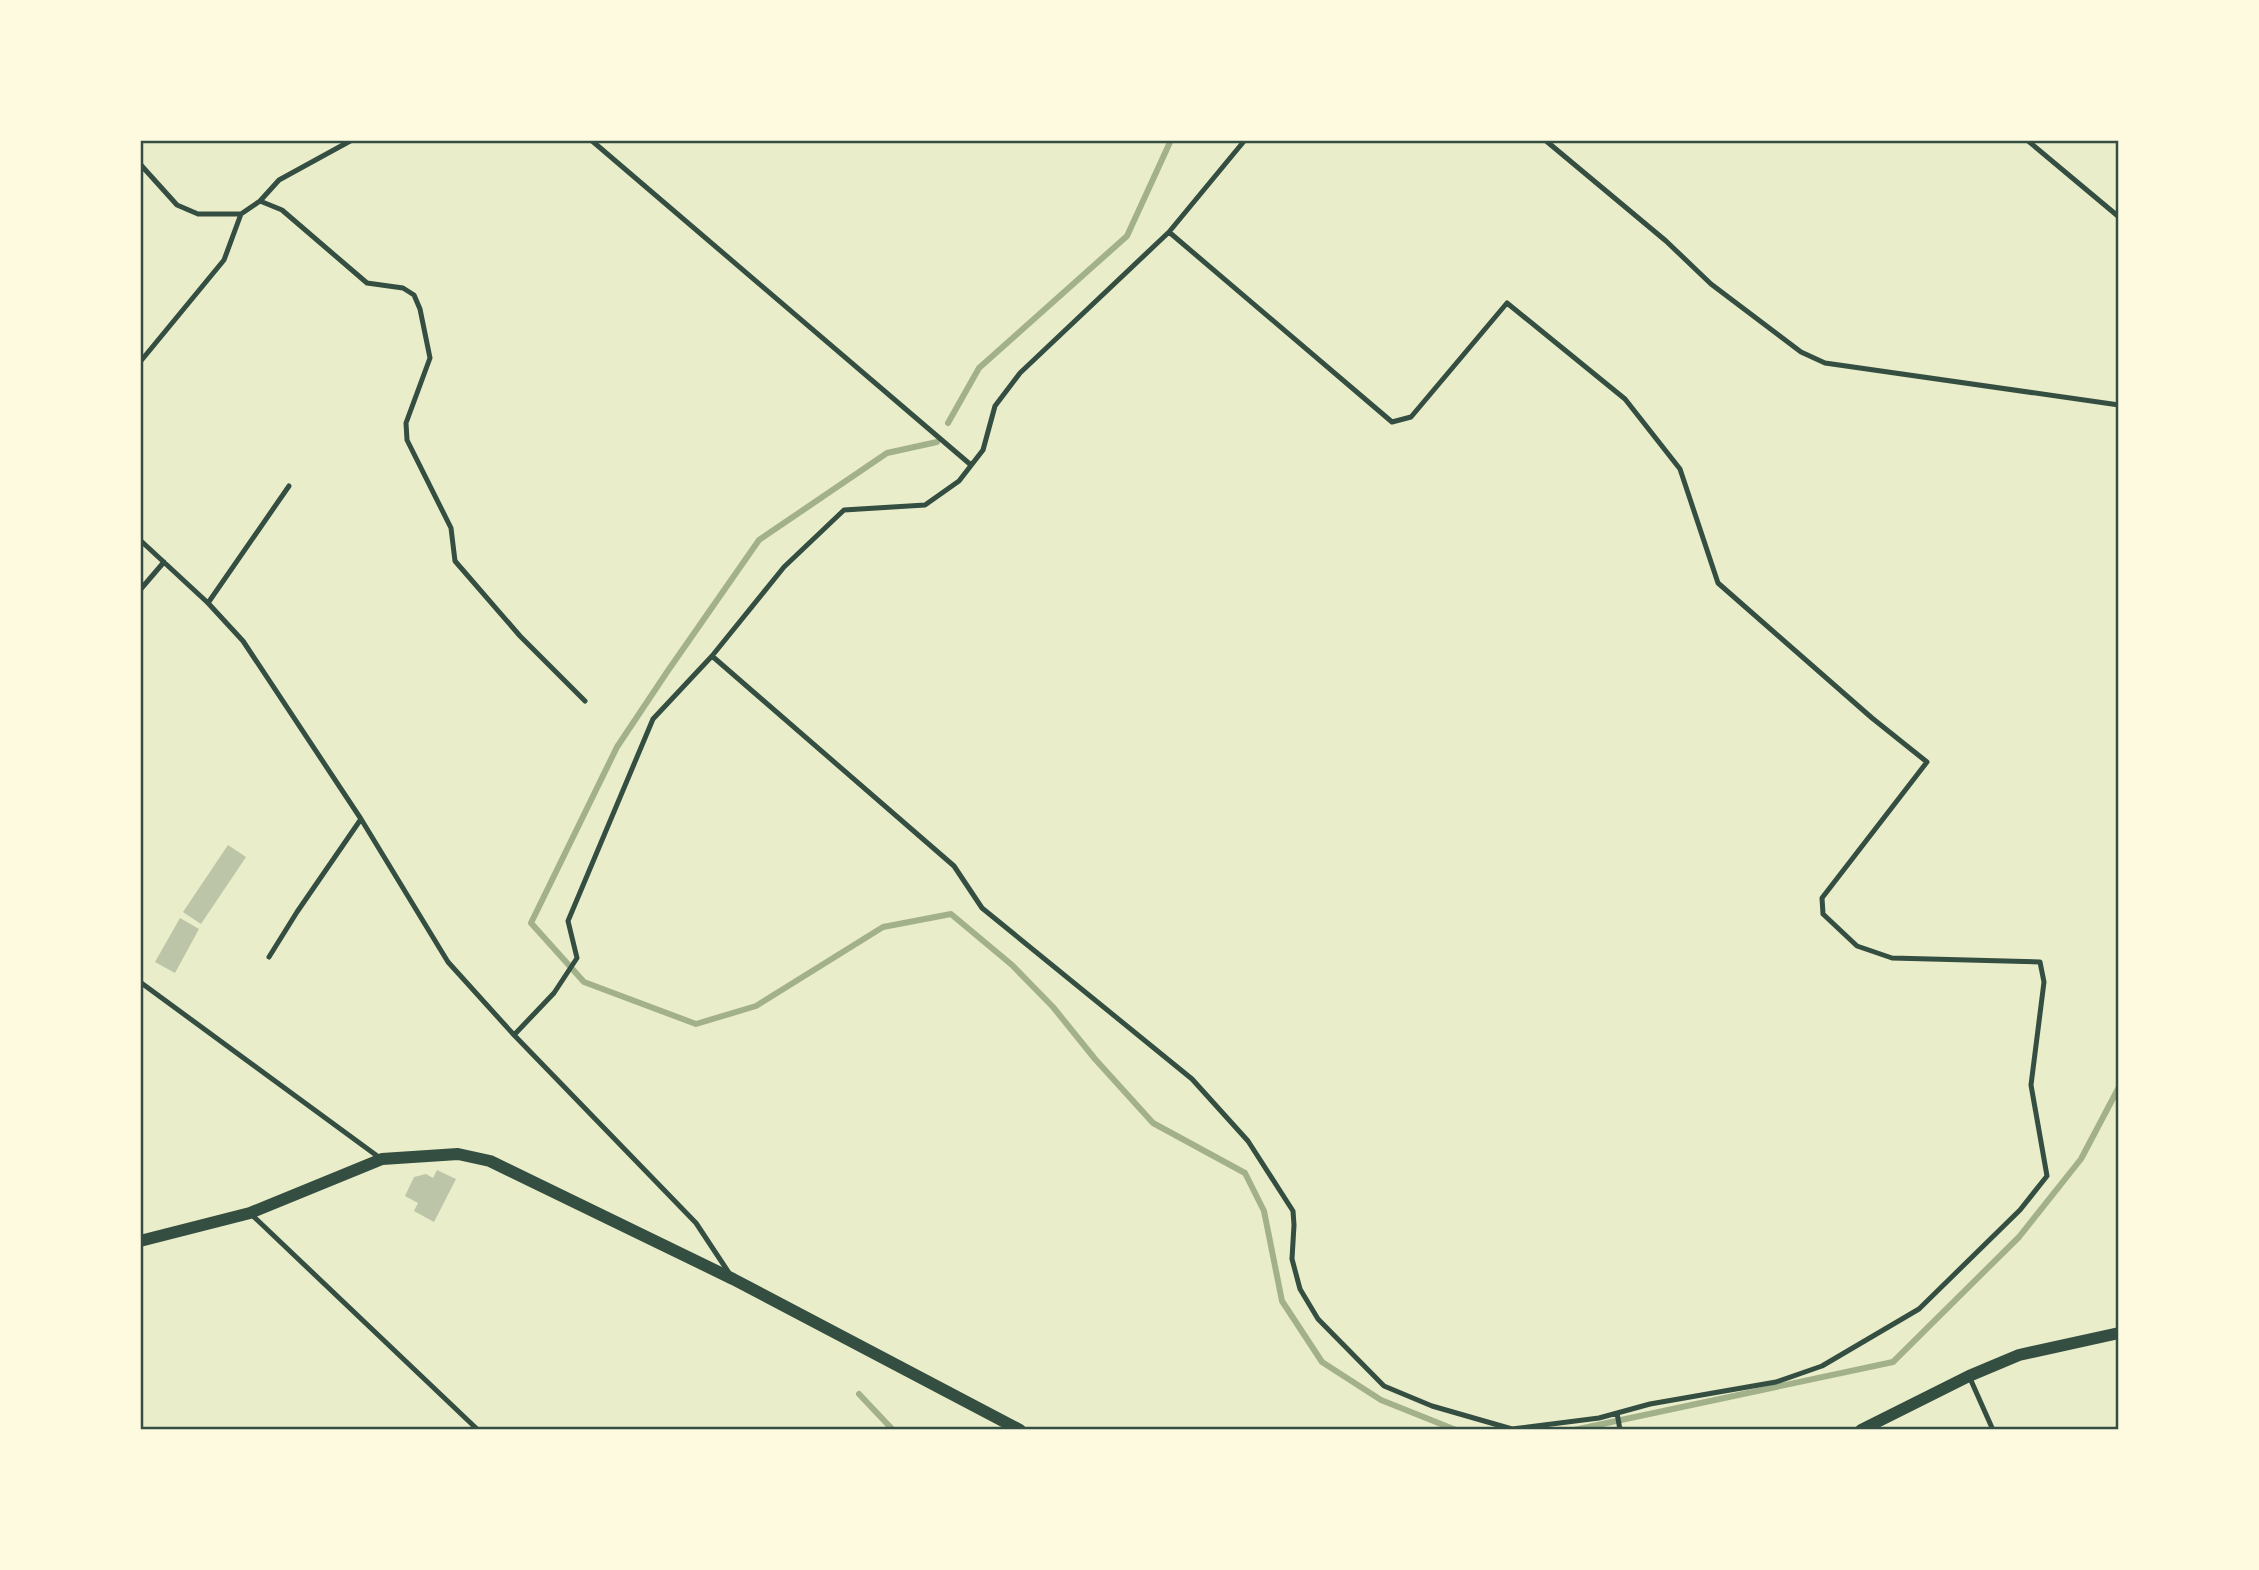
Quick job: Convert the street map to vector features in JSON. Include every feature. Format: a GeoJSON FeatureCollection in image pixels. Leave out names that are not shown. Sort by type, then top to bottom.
{"type":"FeatureCollection","features":[{"type":"Feature","properties":{"kind":"street"},"geometry":{"type":"LineString","coordinates":[[140,1241],[250,1213],[382,1160],[458,1154],[490,1161],[733,1279],[1020,1430]]}},
{"type":"Feature","properties":{"kind":"street"},"geometry":{"type":"LineString","coordinates":[[1861,1430],[1969,1376],[2019,1355],[2119,1334]]}},
{"type":"Feature","properties":{"kind":"lane"},"geometry":{"type":"LineString","coordinates":[[140,164],[177,205],[198,214],[240,214],[260,201],[279,180],[352,140]]}},
{"type":"Feature","properties":{"kind":"lane"},"geometry":{"type":"LineString","coordinates":[[591,140],[971,465]]}},
{"type":"Feature","properties":{"kind":"lane"},"geometry":{"type":"LineString","coordinates":[[514,1035],[554,993],[577,958],[568,921],[653,719],[712,656],[784,566],[844,510],[925,505],[959,481],[983,450],[995,406],[1020,373],[1169,232],[1245,140]]}},
{"type":"Feature","properties":{"kind":"lane"},"geometry":{"type":"LineString","coordinates":[[1545,140],[1666,241],[1711,284],[1801,352],[1825,363],[2119,405]]}},
{"type":"Feature","properties":{"kind":"lane"},"geometry":{"type":"LineString","coordinates":[[2027,140],[2119,217]]}},
{"type":"Feature","properties":{"kind":"lane"},"geometry":{"type":"LineString","coordinates":[[260,201],[282,210],[367,283],[403,288],[414,295],[420,309],[430,358],[406,423],[407,440],[451,528],[455,561],[520,636],[585,701]]}},
{"type":"Feature","properties":{"kind":"lane"},"geometry":{"type":"LineString","coordinates":[[140,362],[224,260],[240,214]]}},
{"type":"Feature","properties":{"kind":"lane"},"geometry":{"type":"LineString","coordinates":[[712,656],[954,866],[982,908],[1192,1079],[1248,1141],[1293,1211],[1292,1259],[1300,1289],[1318,1319],[1384,1386],[1432,1406],[1512,1429],[1618,1416],[1650,1404],[1776,1382],[1822,1366],[1919,1309],[2020,1210],[2047,1176],[2031,1085],[2044,982],[2040,962],[1892,958],[1857,946],[1823,914],[1822,898],[1927,762],[1872,718],[1718,583],[1680,469],[1625,398],[1507,303],[1411,417],[1392,422],[1169,232]]}},
{"type":"Feature","properties":{"kind":"lane"},"geometry":{"type":"LineString","coordinates":[[208,603],[289,486]]}},
{"type":"Feature","properties":{"kind":"lane"},"geometry":{"type":"LineString","coordinates":[[140,540],[208,603],[243,641],[361,819],[448,962],[514,1035],[696,1223],[733,1279]]}},
{"type":"Feature","properties":{"kind":"lane"},"geometry":{"type":"LineString","coordinates":[[140,590],[164,562]]}},
{"type":"Feature","properties":{"kind":"lane"},"geometry":{"type":"LineString","coordinates":[[269,957],[361,819]]}},
{"type":"Feature","properties":{"kind":"lane"},"geometry":{"type":"LineString","coordinates":[[140,982],[382,1160]]}},
{"type":"Feature","properties":{"kind":"lane"},"geometry":{"type":"LineString","coordinates":[[250,1213],[478,1430]]}},
{"type":"Feature","properties":{"kind":"lane"},"geometry":{"type":"LineString","coordinates":[[1969,1376],[1993,1430]]}},
{"type":"Feature","properties":{"kind":"lane"},"geometry":{"type":"LineString","coordinates":[[1618,1416],[1620,1430]]}},
{"type":"Feature","properties":{"kind":"building"},"geometry":{"type":"Polygon","coordinates":[[[228,845],[246,857],[201,924],[183,912],[228,845]]]}},
{"type":"Feature","properties":{"kind":"building"},"geometry":{"type":"Polygon","coordinates":[[[180,918],[199,929],[175,973],[155,962],[180,918]]]}},
{"type":"Feature","properties":{"kind":"building"},"geometry":{"type":"Polygon","coordinates":[[[437,1170],[456,1179],[434,1222],[414,1211],[418,1203],[405,1196],[414,1177],[426,1174],[433,1178],[437,1170]]]}},
{"type":"Feature","properties":{"kind":"waterway"},"geometry":{"type":"LineString","coordinates":[[948,423],[979,368],[1127,236],[1171,140]]}},
{"type":"Feature","properties":{"kind":"waterway"},"geometry":{"type":"LineString","coordinates":[[937,442],[887,453],[759,540],[617,747],[531,923],[584,982],[696,1024],[756,1006],[883,927],[951,914],[1012,965],[1053,1007],[1095,1059],[1153,1123],[1245,1173],[1264,1211],[1282,1301],[1322,1362],[1381,1400],[1456,1430]]}},
{"type":"Feature","properties":{"kind":"waterway"},"geometry":{"type":"LineString","coordinates":[[1574,1430],[1893,1362],[2019,1237],[2081,1159],[2119,1087]]}},
{"type":"Feature","properties":{"kind":"waterway"},"geometry":{"type":"LineString","coordinates":[[859,1394],[893,1430]]}}]}
